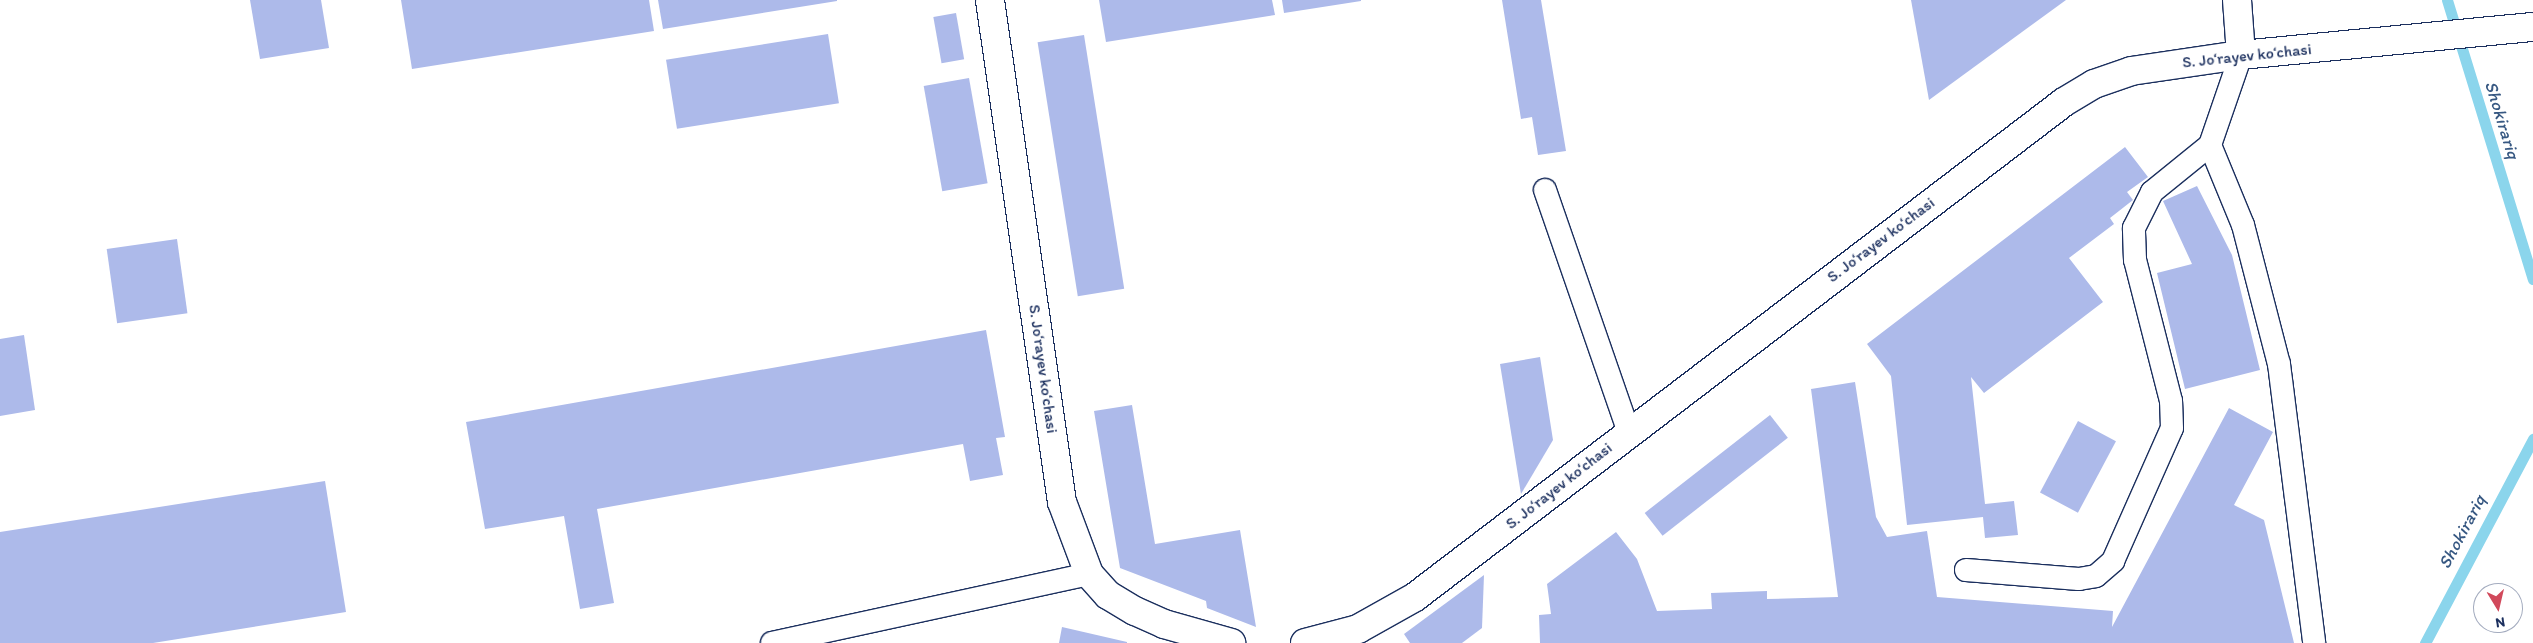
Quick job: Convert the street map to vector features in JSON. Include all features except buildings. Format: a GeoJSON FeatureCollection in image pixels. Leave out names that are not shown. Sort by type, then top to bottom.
{"type":"FeatureCollection","features":[{"type":"Feature","properties":{"kind":"street","name":"S. Joʻrayev koʻchasi"},"geometry":{"type":"LineString","coordinates":[[990,0],[1062,502],[1089,574],[1108,595],[1135,611],[1231,643]]}},
{"type":"Feature","properties":{"kind":"street"},"geometry":{"type":"LineString","coordinates":[[2238,0],[2241,55]]}},
{"type":"Feature","properties":{"kind":"street","name":"S. Joʻrayev koʻchasi"},"geometry":{"type":"LineString","coordinates":[[1305,643],[1358,629],[1389,614],[2064,102],[2094,84],[2131,71],[2241,55],[2394,42],[2533,27]]}},
{"type":"Feature","properties":{"kind":"lane"},"geometry":{"type":"LineString","coordinates":[[1966,570],[2078,578],[2096,576],[2113,561],[2172,428],[2171,400],[2135,260],[2134,228],[2152,192],[2210,145],[2241,55]]}},
{"type":"Feature","properties":{"kind":"lane"},"geometry":{"type":"LineString","coordinates":[[2210,145],[2243,225],[2280,364],[2314,643]]}},
{"type":"Feature","properties":{"kind":"lane"},"geometry":{"type":"LineString","coordinates":[[1545,190],[1628,432]]}},
{"type":"Feature","properties":{"kind":"lane"},"geometry":{"type":"LineString","coordinates":[[772,643],[1089,574]]}},
{"type":"Feature","properties":{"kind":"waterway","name":"Shokirariq"},"geometry":{"type":"LineString","coordinates":[[2447,0],[2533,279]]}},
{"type":"Feature","properties":{"kind":"waterway","name":"Shokirariq"},"geometry":{"type":"LineString","coordinates":[[2425,643],[2533,439]]}}]}
